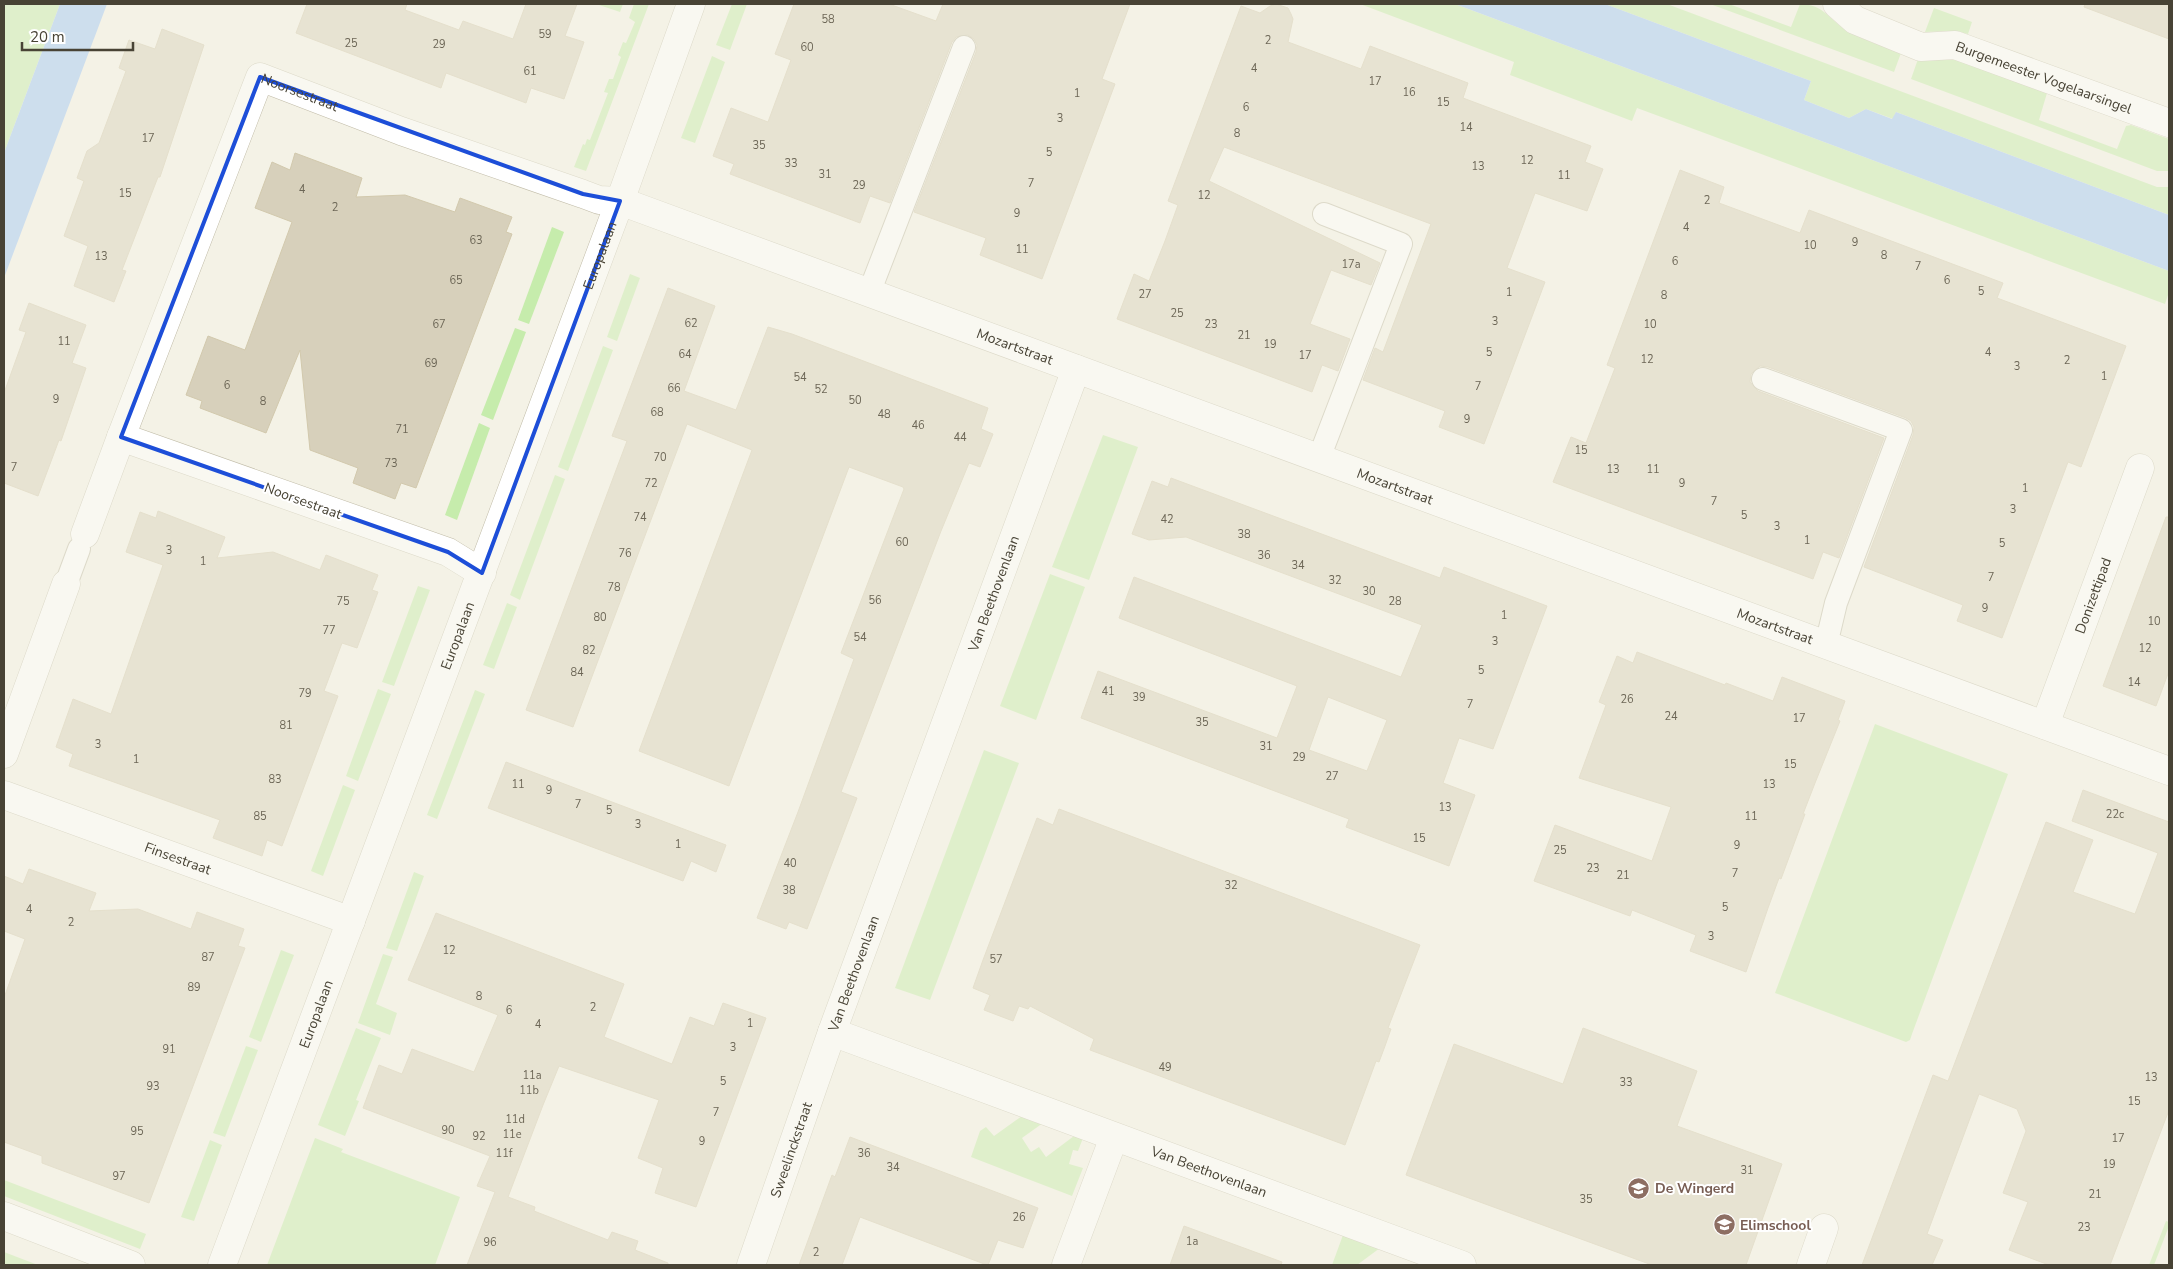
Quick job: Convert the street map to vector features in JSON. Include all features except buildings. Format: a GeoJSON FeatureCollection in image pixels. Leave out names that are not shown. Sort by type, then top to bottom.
{"type":"FeatureCollection","features":[{"type":"Feature","properties":{"kind":"street","name":"Europalaan"},"geometry":{"type":"LineString","coordinates":[[222,1265],[482,573],[691,4]]}},
{"type":"Feature","properties":{"kind":"street","name":"Burgemeester Vogelaarsingel"},"geometry":{"type":"LineString","coordinates":[[1837,4],[1855,20],[1921,47],[1955,44],[2169,123]]}},
{"type":"Feature","properties":{"kind":"street","name":"Noorsestraat"},"geometry":{"type":"LineString","coordinates":[[82,541],[260,77],[401,130],[599,200],[620,201]]}},
{"type":"Feature","properties":{"kind":"street","name":"Mozartstraat"},"geometry":{"type":"LineString","coordinates":[[620,201],[2169,771]]}},
{"type":"Feature","properties":{"kind":"street","name":"Van Beethovenlaan"},"geometry":{"type":"LineString","coordinates":[[1076,369],[832,1032],[1462,1265]]}},
{"type":"Feature","properties":{"kind":"street","name":"Noorsestraat"},"geometry":{"type":"LineString","coordinates":[[121,437],[448,552],[482,573]]}},
{"type":"Feature","properties":{"kind":"street","name":"Donizettipad"},"geometry":{"type":"LineString","coordinates":[[2045,725],[2140,468]]}},
{"type":"Feature","properties":{"kind":"street"},"geometry":{"type":"LineString","coordinates":[[4,754],[66,584]]}},
{"type":"Feature","properties":{"kind":"street","name":"Finsestraat"},"geometry":{"type":"LineString","coordinates":[[4,795],[351,921]]}},
{"type":"Feature","properties":{"kind":"street","name":"Sweelinckstraat"},"geometry":{"type":"LineString","coordinates":[[751,1265],[832,1032]]}},
{"type":"Feature","properties":{"kind":"street"},"geometry":{"type":"LineString","coordinates":[[1066,1265],[1114,1137]]}},
{"type":"Feature","properties":{"kind":"street"},"geometry":{"type":"LineString","coordinates":[[4,1216],[131,1265]]}},
{"type":"Feature","properties":{"kind":"street"},"geometry":{"type":"LineString","coordinates":[[1810,1265],[1824,1228]]}},
{"type":"Feature","properties":{"kind":"lane"},"geometry":{"type":"LineString","coordinates":[[869,293],[964,47]]}},
{"type":"Feature","properties":{"kind":"lane"},"geometry":{"type":"LineString","coordinates":[[1319,458],[1401,244],[1324,214]]}},
{"type":"Feature","properties":{"kind":"lane"},"geometry":{"type":"LineString","coordinates":[[1763,379],[1902,430],[1836,603],[1826,645]]}},
{"type":"Feature","properties":{"kind":"lane","name":"Noorsestraat"},"geometry":{"type":"LineString","coordinates":[[66,584],[82,541]]}},
{"type":"Feature","properties":{"kind":"highlighted area"},"geometry":{"type":"Polygon","coordinates":[[[260,77],[583,194],[620,201],[482,573],[448,552],[121,437],[260,77]]]}},
{"type":"Feature","properties":{"kind":"green space"},"geometry":{"type":"Polygon","coordinates":[[[4,4],[60,4],[4,153],[4,4]]]}},
{"type":"Feature","properties":{"kind":"green space"},"geometry":{"type":"Polygon","coordinates":[[[596,4],[623,4],[620,12],[596,4]]]}},
{"type":"Feature","properties":{"kind":"green space"},"geometry":{"type":"Polygon","coordinates":[[[634,4],[649,4],[586,171],[574,167],[583,144],[585,145],[587,139],[590,140],[608,93],[604,92],[609,79],[613,79],[621,57],[618,55],[623,42],[626,43],[635,22],[629,18],[634,4]]]}},
{"type":"Feature","properties":{"kind":"green space"},"geometry":{"type":"Polygon","coordinates":[[[732,4],[747,4],[730,50],[716,45],[732,4]]]}},
{"type":"Feature","properties":{"kind":"green space"},"geometry":{"type":"Polygon","coordinates":[[[1360,4],[1455,4],[2169,271],[2169,292],[2165,304],[1637,108],[1632,121],[1510,75],[1514,62],[1360,4]]]}},
{"type":"Feature","properties":{"kind":"green space"},"geometry":{"type":"Polygon","coordinates":[[[1605,4],[1667,4],[2157,187],[2169,187],[2169,215],[1896,112],[1893,119],[1866,109],[1849,118],[1804,100],[1811,81],[1605,4]]]}},
{"type":"Feature","properties":{"kind":"green space"},"geometry":{"type":"Polygon","coordinates":[[[1710,4],[1729,4],[1791,27],[1800,4],[1808,5],[1820,9],[1852,34],[1901,53],[1894,72],[1710,4]]]}},
{"type":"Feature","properties":{"kind":"green space"},"geometry":{"type":"Polygon","coordinates":[[[1934,8],[1972,22],[1968,34],[1954,31],[1925,32],[1934,8]]]}},
{"type":"Feature","properties":{"kind":"green space"},"geometry":{"type":"Polygon","coordinates":[[[712,56],[725,62],[695,143],[681,138],[712,56]]]}},
{"type":"Feature","properties":{"kind":"green space"},"geometry":{"type":"Polygon","coordinates":[[[1918,59],[1957,60],[2047,93],[2039,120],[2117,149],[2126,126],[2131,125],[2169,139],[2169,171],[2157,171],[1911,79],[1918,59]]]}},
{"type":"Feature","properties":{"kind":"green space"},"geometry":{"type":"Polygon","coordinates":[[[552,227],[564,232],[529,324],[518,320],[552,227]]]}},
{"type":"Feature","properties":{"kind":"green space"},"geometry":{"type":"Polygon","coordinates":[[[630,274],[640,278],[617,341],[607,337],[630,274]]]}},
{"type":"Feature","properties":{"kind":"green space"},"geometry":{"type":"Polygon","coordinates":[[[515,328],[526,332],[493,420],[481,415],[515,328]]]}},
{"type":"Feature","properties":{"kind":"green space"},"geometry":{"type":"Polygon","coordinates":[[[603,346],[613,350],[568,471],[558,467],[603,346]]]}},
{"type":"Feature","properties":{"kind":"green space"},"geometry":{"type":"Polygon","coordinates":[[[479,423],[490,428],[457,520],[445,515],[479,423]]]}},
{"type":"Feature","properties":{"kind":"green space"},"geometry":{"type":"Polygon","coordinates":[[[1103,435],[1138,447],[1089,580],[1052,567],[1103,435]]]}},
{"type":"Feature","properties":{"kind":"green space"},"geometry":{"type":"Polygon","coordinates":[[[555,475],[565,479],[520,600],[510,595],[555,475]]]}},
{"type":"Feature","properties":{"kind":"green space"},"geometry":{"type":"Polygon","coordinates":[[[1050,574],[1085,587],[1036,720],[1000,706],[1050,574]]]}},
{"type":"Feature","properties":{"kind":"green space"},"geometry":{"type":"Polygon","coordinates":[[[418,586],[430,590],[394,686],[382,682],[418,586]]]}},
{"type":"Feature","properties":{"kind":"green space"},"geometry":{"type":"Polygon","coordinates":[[[507,603],[517,607],[494,669],[483,665],[507,603]]]}},
{"type":"Feature","properties":{"kind":"green space"},"geometry":{"type":"Polygon","coordinates":[[[378,689],[391,694],[358,781],[346,776],[378,689]]]}},
{"type":"Feature","properties":{"kind":"green space"},"geometry":{"type":"Polygon","coordinates":[[[475,690],[485,694],[437,819],[427,815],[475,690]]]}},
{"type":"Feature","properties":{"kind":"green space"},"geometry":{"type":"Polygon","coordinates":[[[1875,724],[2008,774],[1910,1040],[1906,1042],[1775,993],[1875,724]]]}},
{"type":"Feature","properties":{"kind":"green space"},"geometry":{"type":"Polygon","coordinates":[[[984,750],[1019,763],[930,1000],[895,988],[984,750]]]}},
{"type":"Feature","properties":{"kind":"green space"},"geometry":{"type":"Polygon","coordinates":[[[343,785],[355,790],[323,876],[311,871],[343,785]]]}},
{"type":"Feature","properties":{"kind":"green space"},"geometry":{"type":"Polygon","coordinates":[[[414,872],[424,876],[397,951],[386,948],[414,872]]]}},
{"type":"Feature","properties":{"kind":"green space"},"geometry":{"type":"Polygon","coordinates":[[[281,950],[294,955],[261,1042],[249,1037],[281,950]]]}},
{"type":"Feature","properties":{"kind":"green space"},"geometry":{"type":"Polygon","coordinates":[[[383,954],[393,957],[376,1004],[397,1013],[390,1035],[358,1023],[383,954]]]}},
{"type":"Feature","properties":{"kind":"green space"},"geometry":{"type":"Polygon","coordinates":[[[356,1028],[381,1038],[356,1100],[359,1101],[345,1136],[318,1125],[356,1028]]]}},
{"type":"Feature","properties":{"kind":"green space"},"geometry":{"type":"Polygon","coordinates":[[[246,1046],[258,1050],[225,1137],[213,1133],[246,1046]]]}},
{"type":"Feature","properties":{"kind":"green space"},"geometry":{"type":"Polygon","coordinates":[[[1022,1116],[1043,1123],[1022,1138],[1031,1152],[1039,1147],[1046,1157],[1074,1136],[1083,1138],[1078,1151],[1073,1150],[1069,1164],[1083,1168],[1072,1196],[971,1157],[980,1131],[986,1127],[994,1136],[1022,1116]]]}},
{"type":"Feature","properties":{"kind":"green space"},"geometry":{"type":"Polygon","coordinates":[[[315,1138],[343,1149],[341,1152],[460,1197],[435,1265],[267,1265],[315,1138]]]}},
{"type":"Feature","properties":{"kind":"green space"},"geometry":{"type":"Polygon","coordinates":[[[210,1140],[222,1145],[194,1221],[181,1217],[210,1140]]]}},
{"type":"Feature","properties":{"kind":"green space"},"geometry":{"type":"Polygon","coordinates":[[[4,1180],[146,1234],[140,1249],[4,1196],[4,1180]]]}},
{"type":"Feature","properties":{"kind":"green space"},"geometry":{"type":"Polygon","coordinates":[[[2166,1221],[2169,1222],[2169,1226],[2154,1265],[2149,1265],[2166,1221]]]}},
{"type":"Feature","properties":{"kind":"green space"},"geometry":{"type":"Polygon","coordinates":[[[1343,1235],[1380,1248],[1357,1265],[1332,1265],[1343,1235]]]}},
{"type":"Feature","properties":{"kind":"green space"},"geometry":{"type":"Polygon","coordinates":[[[4,1252],[38,1265],[4,1265],[4,1252]]]}},
{"type":"Feature","properties":{"kind":"water"},"geometry":{"type":"Polygon","coordinates":[[[60,4],[107,4],[4,278],[4,153],[60,4]]]}},
{"type":"Feature","properties":{"kind":"water"},"geometry":{"type":"Polygon","coordinates":[[[1455,4],[1605,4],[1811,81],[1804,100],[1849,118],[1866,109],[1892,119],[1896,112],[2169,215],[2169,271],[1455,4]]]}},
{"type":"Feature","properties":{"kind":"place","name":"De Wingerd"},"geometry":{"type":"Point","coordinates":[1639,1188]}},
{"type":"Feature","properties":{"kind":"place","name":"Elimschool"},"geometry":{"type":"Point","coordinates":[1724,1225]}}]}
